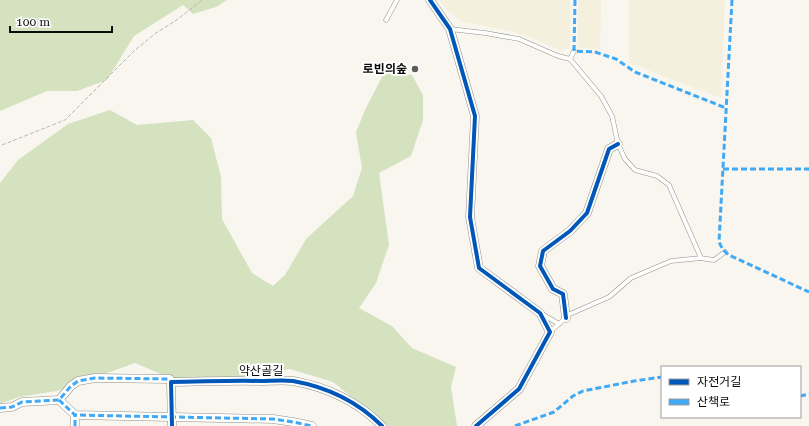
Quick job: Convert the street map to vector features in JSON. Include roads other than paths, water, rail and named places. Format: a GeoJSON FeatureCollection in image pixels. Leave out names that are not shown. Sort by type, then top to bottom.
{"type":"FeatureCollection","features":[{"type":"Feature","properties":{"kind":"street"},"geometry":{"type":"LineString","coordinates":[[430,0],[450,29],[475,116],[470,217],[479,268],[540,313],[550,332],[519,389],[476,426]]}},
{"type":"Feature","properties":{"kind":"street"},"geometry":{"type":"LineString","coordinates":[[566,318],[563,294],[553,289],[540,266],[543,251],[570,231],[587,213],[609,149],[618,144]]}},
{"type":"Feature","properties":{"kind":"street","name":"약산골길"},"geometry":{"type":"LineString","coordinates":[[59,400],[71,386],[78,381],[95,378],[170,379],[170,382],[292,381],[330,391],[342,396],[382,426]]}},
{"type":"Feature","properties":{"kind":"street"},"geometry":{"type":"LineString","coordinates":[[170,382],[172,422]]}},
{"type":"Feature","properties":{"kind":"street"},"geometry":{"type":"LineString","coordinates":[[0,408],[12,407],[22,402],[59,400],[75,415],[172,422],[273,419],[312,426]]}},
{"type":"Feature","properties":{"kind":"street"},"geometry":{"type":"LineString","coordinates":[[75,415],[75,426]]}},
{"type":"Feature","properties":{"kind":"lane"},"geometry":{"type":"LineString","coordinates":[[386,20],[398,0]]}},
{"type":"Feature","properties":{"kind":"lane"},"geometry":{"type":"LineString","coordinates":[[450,29],[519,39],[558,56],[570,59],[601,96],[612,116],[618,144],[626,159],[635,170],[657,176],[669,185],[700,258],[697,258]]}},
{"type":"Feature","properties":{"kind":"lane"},"geometry":{"type":"LineString","coordinates":[[570,59],[574,51]]}},
{"type":"Feature","properties":{"kind":"lane"},"geometry":{"type":"LineString","coordinates":[[550,332],[570,314],[609,297],[631,278],[671,261],[697,258],[714,260],[725,252]]}},
{"type":"Feature","properties":{"kind":"lane"},"geometry":{"type":"LineString","coordinates":[[540,313],[559,324]]}},
{"type":"Feature","properties":{"kind":"place","name":"로빈의숲"},"geometry":{"type":"Point","coordinates":[415,69]}}]}
